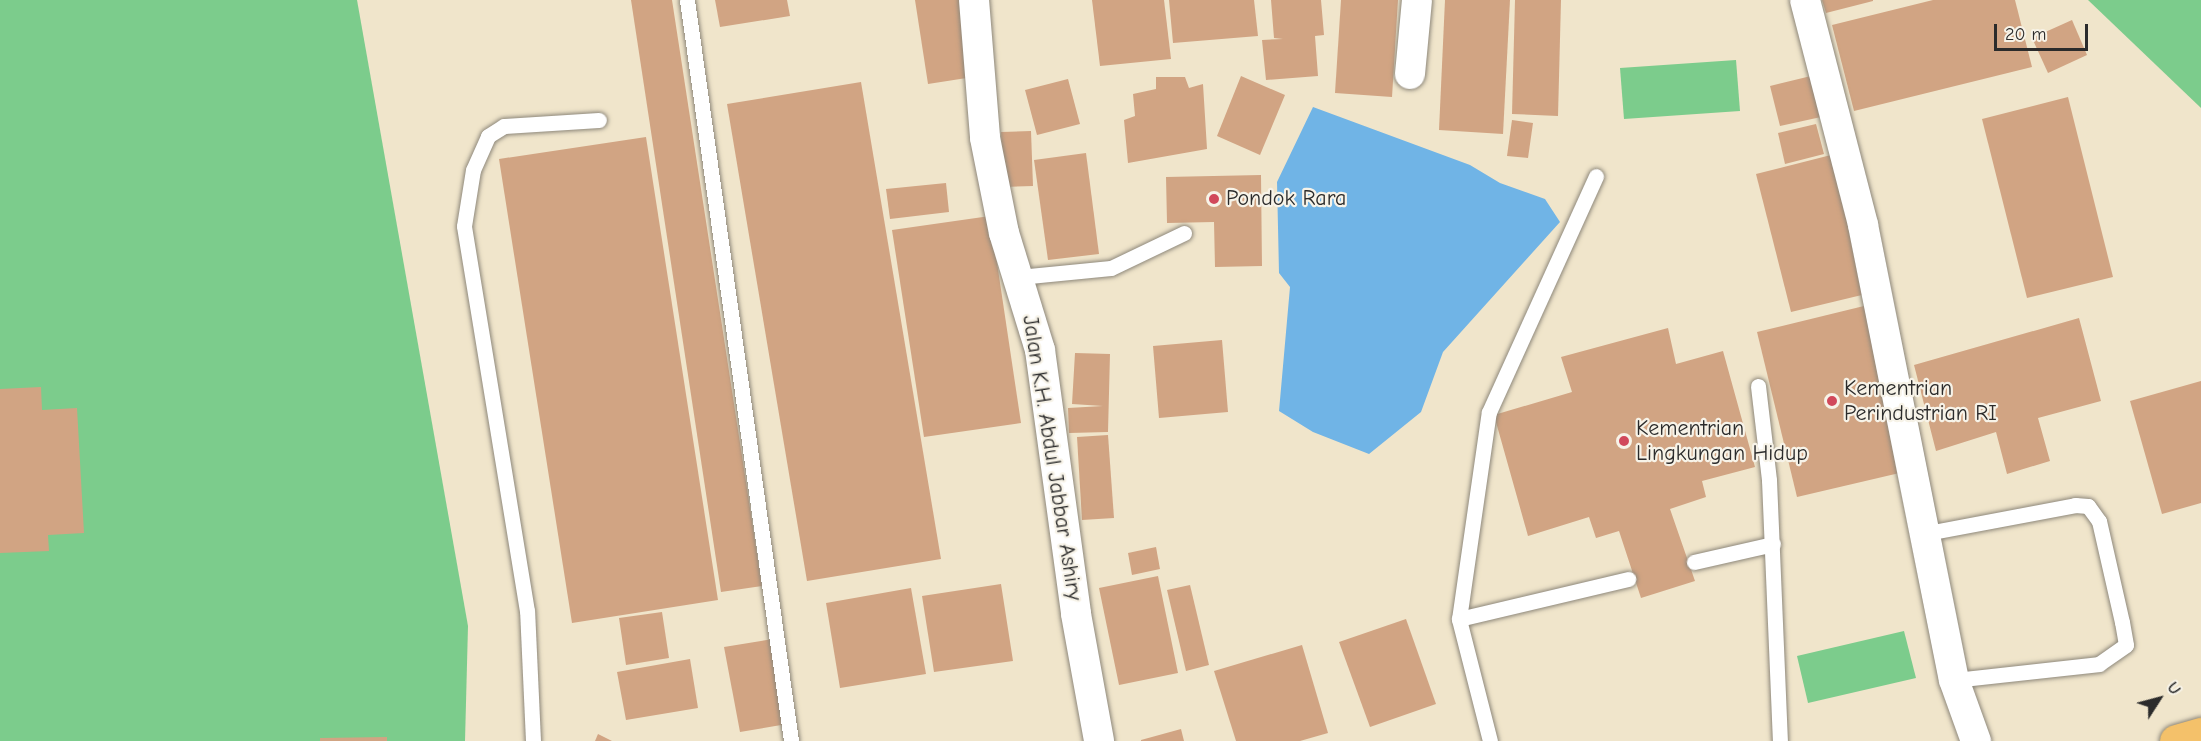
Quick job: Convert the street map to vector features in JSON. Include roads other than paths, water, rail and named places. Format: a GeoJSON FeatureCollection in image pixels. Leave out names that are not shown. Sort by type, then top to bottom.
{"type":"FeatureCollection","features":[{"type":"Feature","properties":{"kind":"highway"},"geometry":{"type":"LineString","coordinates":[[2176,741],[2201,734]]}},
{"type":"Feature","properties":{"kind":"street","name":"Jalan K.H. Abdul Jabbar Ashiry"},"geometry":{"type":"LineString","coordinates":[[974,0],[985,138],[1004,234],[1040,350],[1076,614],[1099,741]]}},
{"type":"Feature","properties":{"kind":"street"},"geometry":{"type":"LineString","coordinates":[[1410,74],[1417,0]]}},
{"type":"Feature","properties":{"kind":"street"},"geometry":{"type":"LineString","coordinates":[[1805,0],[1863,225],[1922,534],[1954,680],[1976,741]]}},
{"type":"Feature","properties":{"kind":"lane"},"geometry":{"type":"LineString","coordinates":[[687,0],[791,741]]}},
{"type":"Feature","properties":{"kind":"lane"},"geometry":{"type":"LineString","coordinates":[[533,741],[527,611],[464,226],[472,170],[488,136],[504,126],[599,120]]}},
{"type":"Feature","properties":{"kind":"lane"},"geometry":{"type":"LineString","coordinates":[[1490,741],[1459,619],[1489,412],[1596,176]]}},
{"type":"Feature","properties":{"kind":"lane"},"geometry":{"type":"LineString","coordinates":[[1019,277],[1111,267],[1184,233]]}},
{"type":"Feature","properties":{"kind":"lane"},"geometry":{"type":"LineString","coordinates":[[1758,386],[1773,544],[1780,741]]}},
{"type":"Feature","properties":{"kind":"lane"},"geometry":{"type":"LineString","coordinates":[[1922,534],[2075,505],[2088,506],[2099,521],[2122,621],[2126,645],[2099,664],[1954,680]]}},
{"type":"Feature","properties":{"kind":"lane"},"geometry":{"type":"LineString","coordinates":[[1694,562],[1773,544]]}},
{"type":"Feature","properties":{"kind":"lane"},"geometry":{"type":"LineString","coordinates":[[1459,619],[1628,579]]}},
{"type":"Feature","properties":{"kind":"water"},"geometry":{"type":"Polygon","coordinates":[[[1313,107],[1470,165],[1500,183],[1545,199],[1560,222],[1443,352],[1421,412],[1369,454],[1313,432],[1279,411],[1290,287],[1279,273],[1277,182],[1313,107]]]}},
{"type":"Feature","properties":{"kind":"place","name":"Pondok Rara"},"geometry":{"type":"Point","coordinates":[1214,199]}},
{"type":"Feature","properties":{"kind":"place","name":"Kementrian Perindustrian RI"},"geometry":{"type":"Point","coordinates":[1832,401]}},
{"type":"Feature","properties":{"kind":"place","name":"Kementrian Lingkungan Hidup"},"geometry":{"type":"Point","coordinates":[1624,441]}}]}
